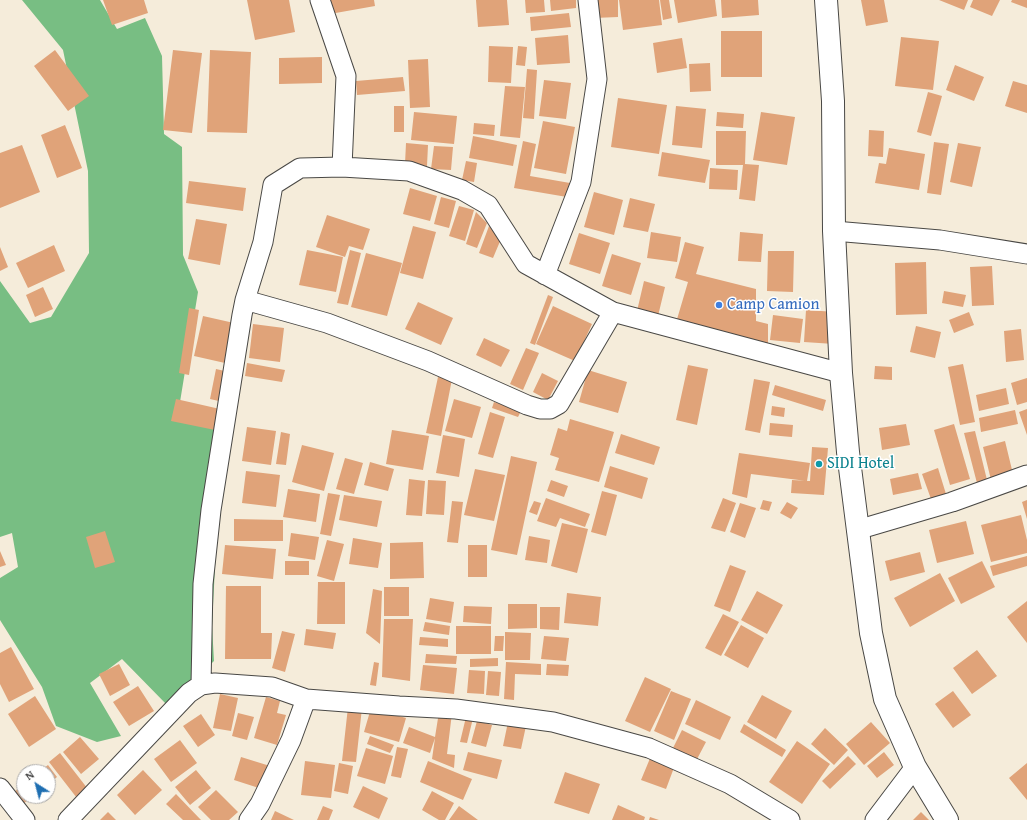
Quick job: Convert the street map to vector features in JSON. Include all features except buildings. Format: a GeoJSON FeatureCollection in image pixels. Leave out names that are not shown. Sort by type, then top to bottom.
{"type":"FeatureCollection","features":[{"type":"Feature","properties":{"kind":"street"},"geometry":{"type":"LineString","coordinates":[[320,0],[346,76],[342,167]]}},
{"type":"Feature","properties":{"kind":"street"},"geometry":{"type":"LineString","coordinates":[[545,275],[581,182],[597,79],[588,0]]}},
{"type":"Feature","properties":{"kind":"street"},"geometry":{"type":"LineString","coordinates":[[826,0],[833,101],[834,231],[841,373],[848,452],[871,633],[886,699],[915,767],[947,820]]}},
{"type":"Feature","properties":{"kind":"street"},"geometry":{"type":"LineString","coordinates":[[201,685],[204,584],[211,510],[242,315],[262,242],[273,185],[300,168],[342,167],[409,171],[462,190],[488,205],[526,264],[613,312],[841,373]]}},
{"type":"Feature","properties":{"kind":"street"},"geometry":{"type":"LineString","coordinates":[[834,231],[940,240],[1027,254]]}},
{"type":"Feature","properties":{"kind":"street"},"geometry":{"type":"LineString","coordinates":[[245,300],[327,323],[428,361],[527,405],[540,409],[550,409],[559,404],[613,312]]}},
{"type":"Feature","properties":{"kind":"street"},"geometry":{"type":"LineString","coordinates":[[857,530],[952,502],[1027,475]]}},
{"type":"Feature","properties":{"kind":"street"},"geometry":{"type":"LineString","coordinates":[[68,820],[189,693],[201,685],[215,683],[272,687],[306,699],[456,709],[553,722],[649,748],[730,784],[790,820]]}},
{"type":"Feature","properties":{"kind":"street"},"geometry":{"type":"LineString","coordinates":[[249,820],[260,804],[291,740],[306,699]]}},
{"type":"Feature","properties":{"kind":"street"},"geometry":{"type":"LineString","coordinates":[[875,820],[915,767]]}},
{"type":"Feature","properties":{"kind":"street"},"geometry":{"type":"LineString","coordinates":[[0,788],[25,820]]}},
{"type":"Feature","properties":{"kind":"green space"},"geometry":{"type":"Polygon","coordinates":[[[22,0],[100,0],[117,29],[145,18],[162,56],[164,134],[182,147],[183,255],[198,292],[179,408],[222,427],[212,626],[214,661],[168,706],[122,659],[90,683],[121,736],[97,742],[56,726],[42,687],[0,620],[0,578],[18,567],[12,533],[0,537],[0,281],[30,323],[51,317],[89,253],[88,171],[63,50],[22,0]]]}},
{"type":"Feature","properties":{"kind":"place","name":"Camp Camion"},"geometry":{"type":"Point","coordinates":[719,305]}},
{"type":"Feature","properties":{"kind":"place","name":"SIDI Hotel"},"geometry":{"type":"Point","coordinates":[819,464]}}]}
